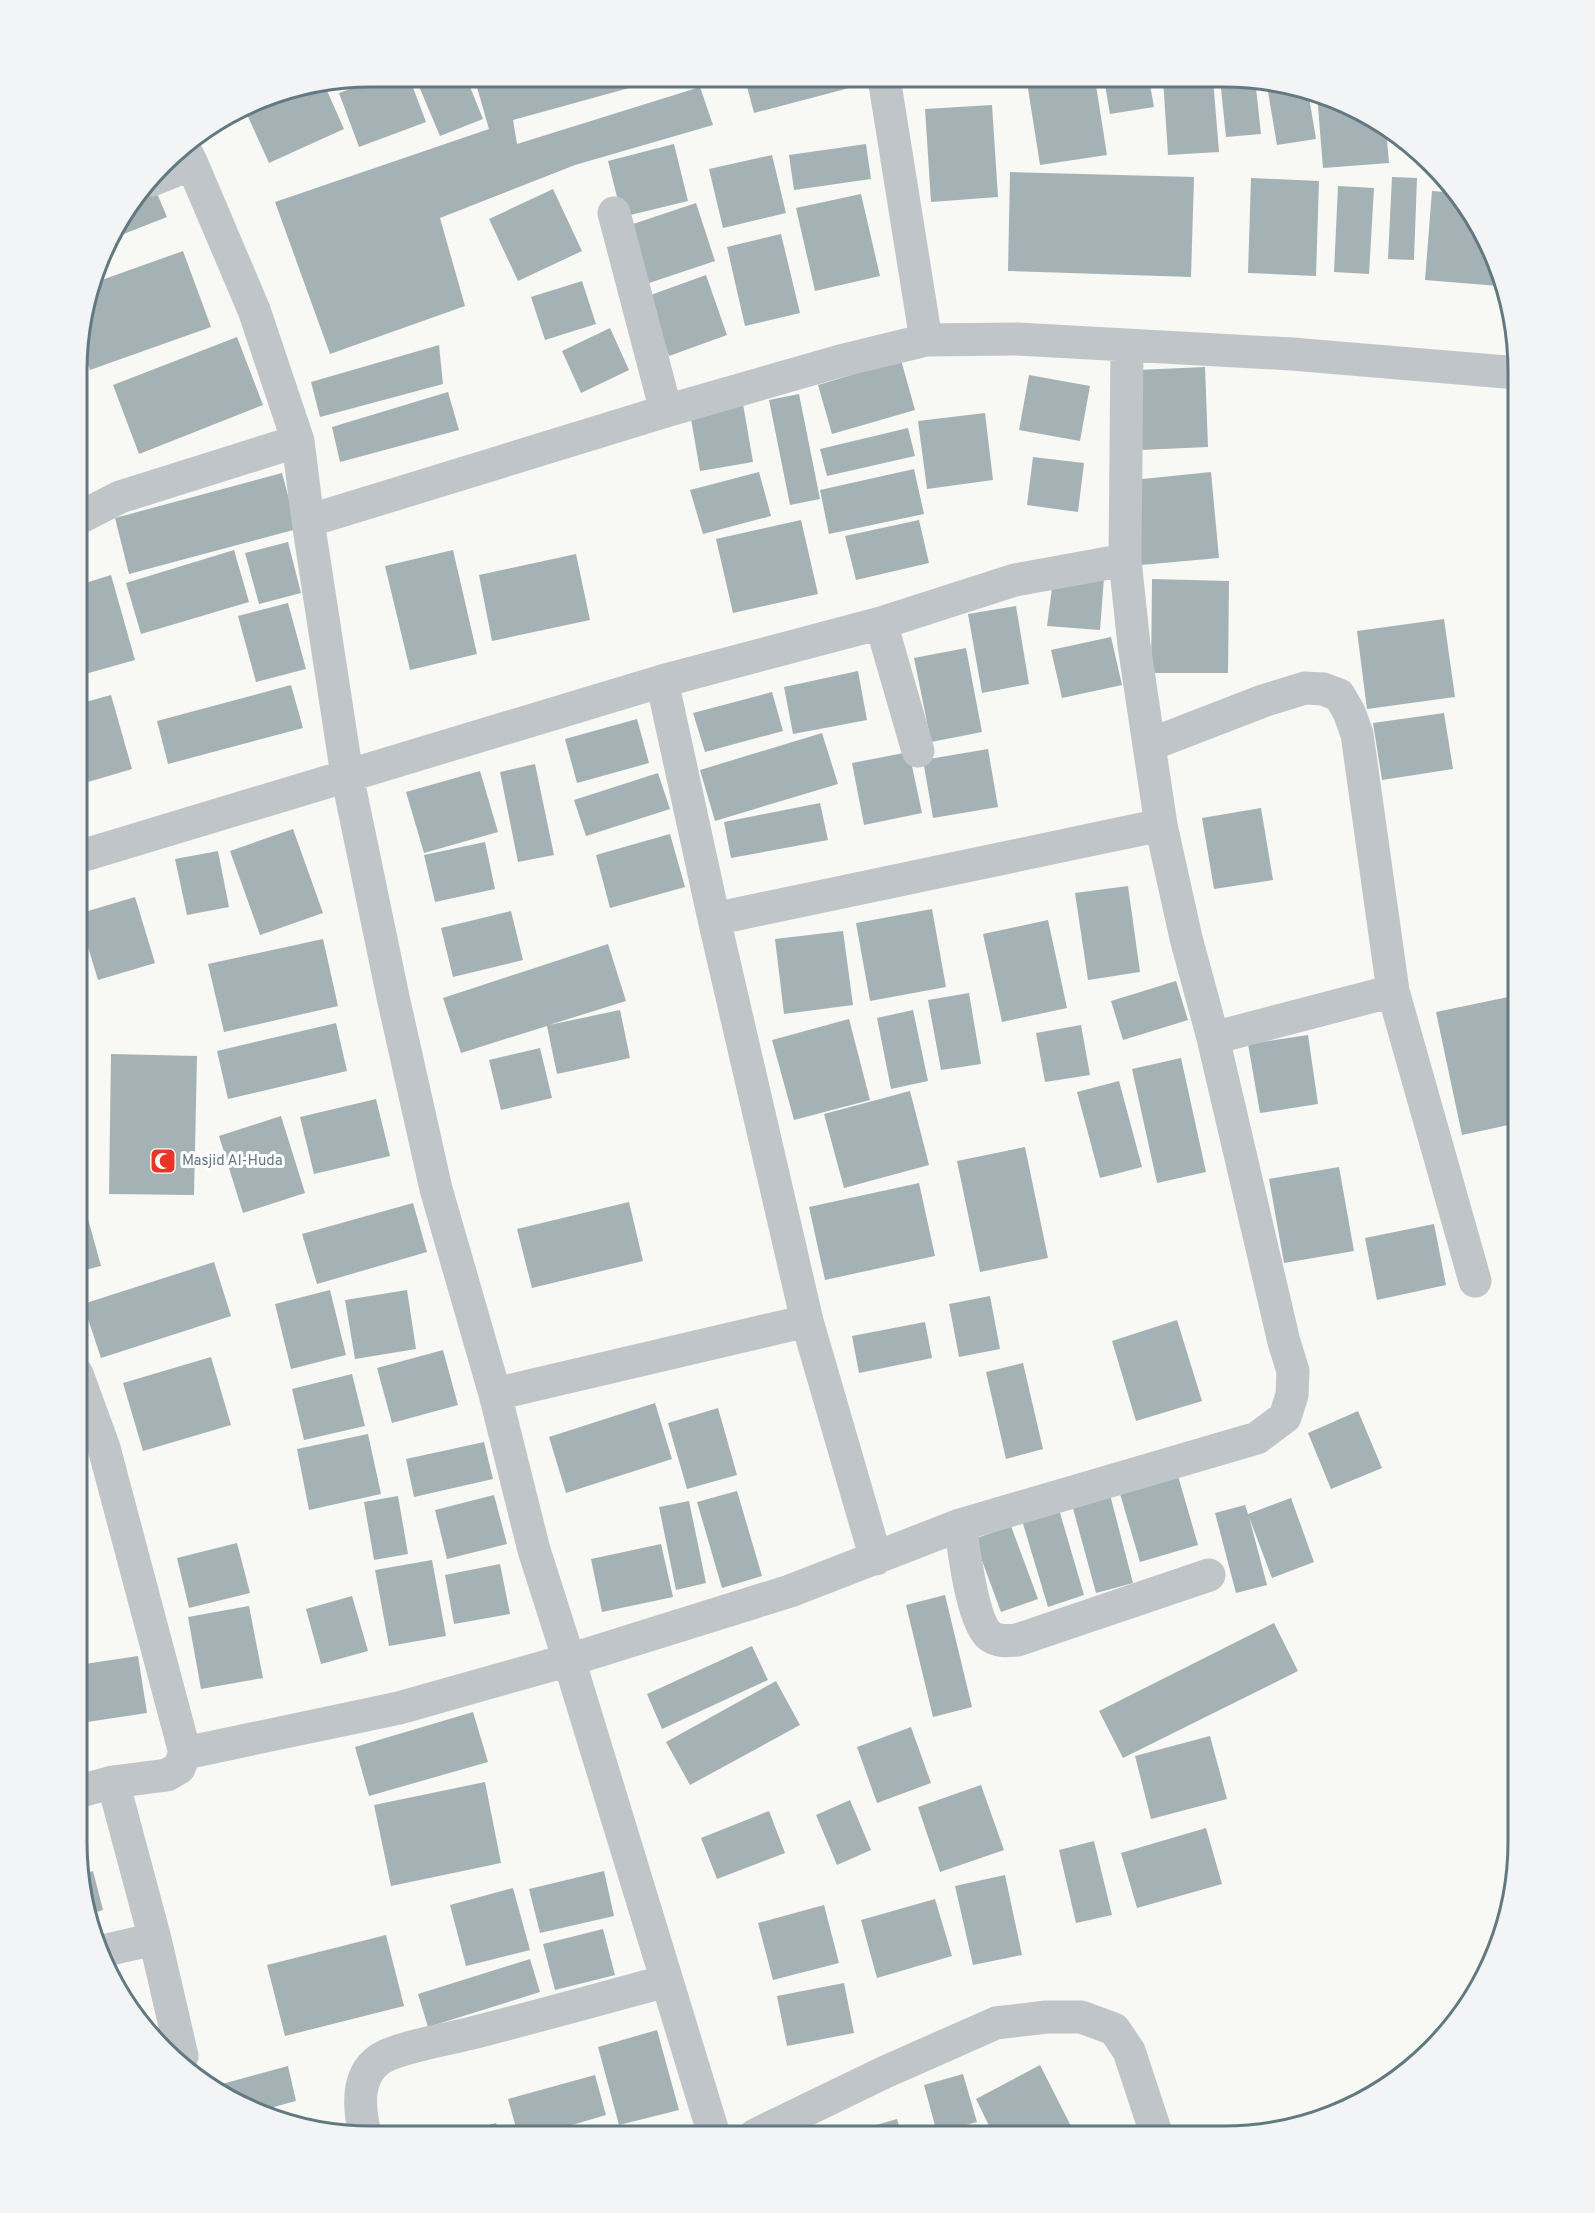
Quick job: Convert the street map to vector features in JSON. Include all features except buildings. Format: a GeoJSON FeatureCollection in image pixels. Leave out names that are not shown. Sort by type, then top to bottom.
{"type":"FeatureCollection","features":[{"type":"Feature","properties":{"kind":"street"},"geometry":{"type":"LineString","coordinates":[[885,87],[927,340]]}},
{"type":"Feature","properties":{"kind":"street"},"geometry":{"type":"LineString","coordinates":[[187,155],[254,310],[298,441],[347,775],[436,1189],[495,1394],[534,1550],[711,2126]]}},
{"type":"Feature","properties":{"kind":"street"},"geometry":{"type":"LineString","coordinates":[[614,213],[666,411]]}},
{"type":"Feature","properties":{"kind":"street"},"geometry":{"type":"LineString","coordinates":[[308,521],[666,411],[840,361],[927,340],[1017,339],[1292,354],[1508,372]]}},
{"type":"Feature","properties":{"kind":"street"},"geometry":{"type":"LineString","coordinates":[[185,1753],[399,1708],[569,1660],[790,1590],[960,1525],[1257,1438],[1285,1417],[1292,1395],[1293,1371],[1284,1342],[1213,1038],[1186,938],[1161,825],[1134,645],[1125,560],[1127,346]]}},
{"type":"Feature","properties":{"kind":"street"},"geometry":{"type":"LineString","coordinates":[[87,514],[120,497],[298,441]]}},
{"type":"Feature","properties":{"kind":"street"},"geometry":{"type":"LineString","coordinates":[[87,854],[662,681],[881,623],[1015,580],[1125,560]]}},
{"type":"Feature","properties":{"kind":"street"},"geometry":{"type":"LineString","coordinates":[[881,623],[918,751]]}},
{"type":"Feature","properties":{"kind":"street"},"geometry":{"type":"LineString","coordinates":[[662,681],[714,919],[807,1321],[876,1559]]}},
{"type":"Feature","properties":{"kind":"street"},"geometry":{"type":"LineString","coordinates":[[1149,745],[1263,701],[1305,688],[1323,689],[1339,695],[1349,712],[1357,734],[1393,991],[1475,1281]]}},
{"type":"Feature","properties":{"kind":"street"},"geometry":{"type":"LineString","coordinates":[[714,919],[1161,825]]}},
{"type":"Feature","properties":{"kind":"street"},"geometry":{"type":"LineString","coordinates":[[1213,1038],[1393,991]]}},
{"type":"Feature","properties":{"kind":"street"},"geometry":{"type":"LineString","coordinates":[[495,1394],[807,1321]]}},
{"type":"Feature","properties":{"kind":"street"},"geometry":{"type":"LineString","coordinates":[[87,1401],[104,1448],[185,1753],[179,1768],[167,1775],[113,1782],[87,1789]]}},
{"type":"Feature","properties":{"kind":"street"},"geometry":{"type":"LineString","coordinates":[[960,1525],[975,1606],[983,1627],[989,1635],[998,1640],[1017,1640],[1209,1575]]}},
{"type":"Feature","properties":{"kind":"street"},"geometry":{"type":"LineString","coordinates":[[113,1782],[155,1939],[181,2053]]}},
{"type":"Feature","properties":{"kind":"street"},"geometry":{"type":"LineString","coordinates":[[108,1950],[155,1939]]}},
{"type":"Feature","properties":{"kind":"street"},"geometry":{"type":"LineString","coordinates":[[362,2126],[359,2109],[361,2089],[368,2072],[381,2059],[406,2049],[534,2018],[666,1981]]}},
{"type":"Feature","properties":{"kind":"street"},"geometry":{"type":"LineString","coordinates":[[774,2126],[883,2073],[996,2023],[1047,2017],[1081,2017],[1114,2029],[1129,2051],[1154,2126]]}},
{"type":"Feature","properties":{"kind":"place","name":"Masjid Al-Huda"},"geometry":{"type":"Point","coordinates":[163,1161]}}]}
